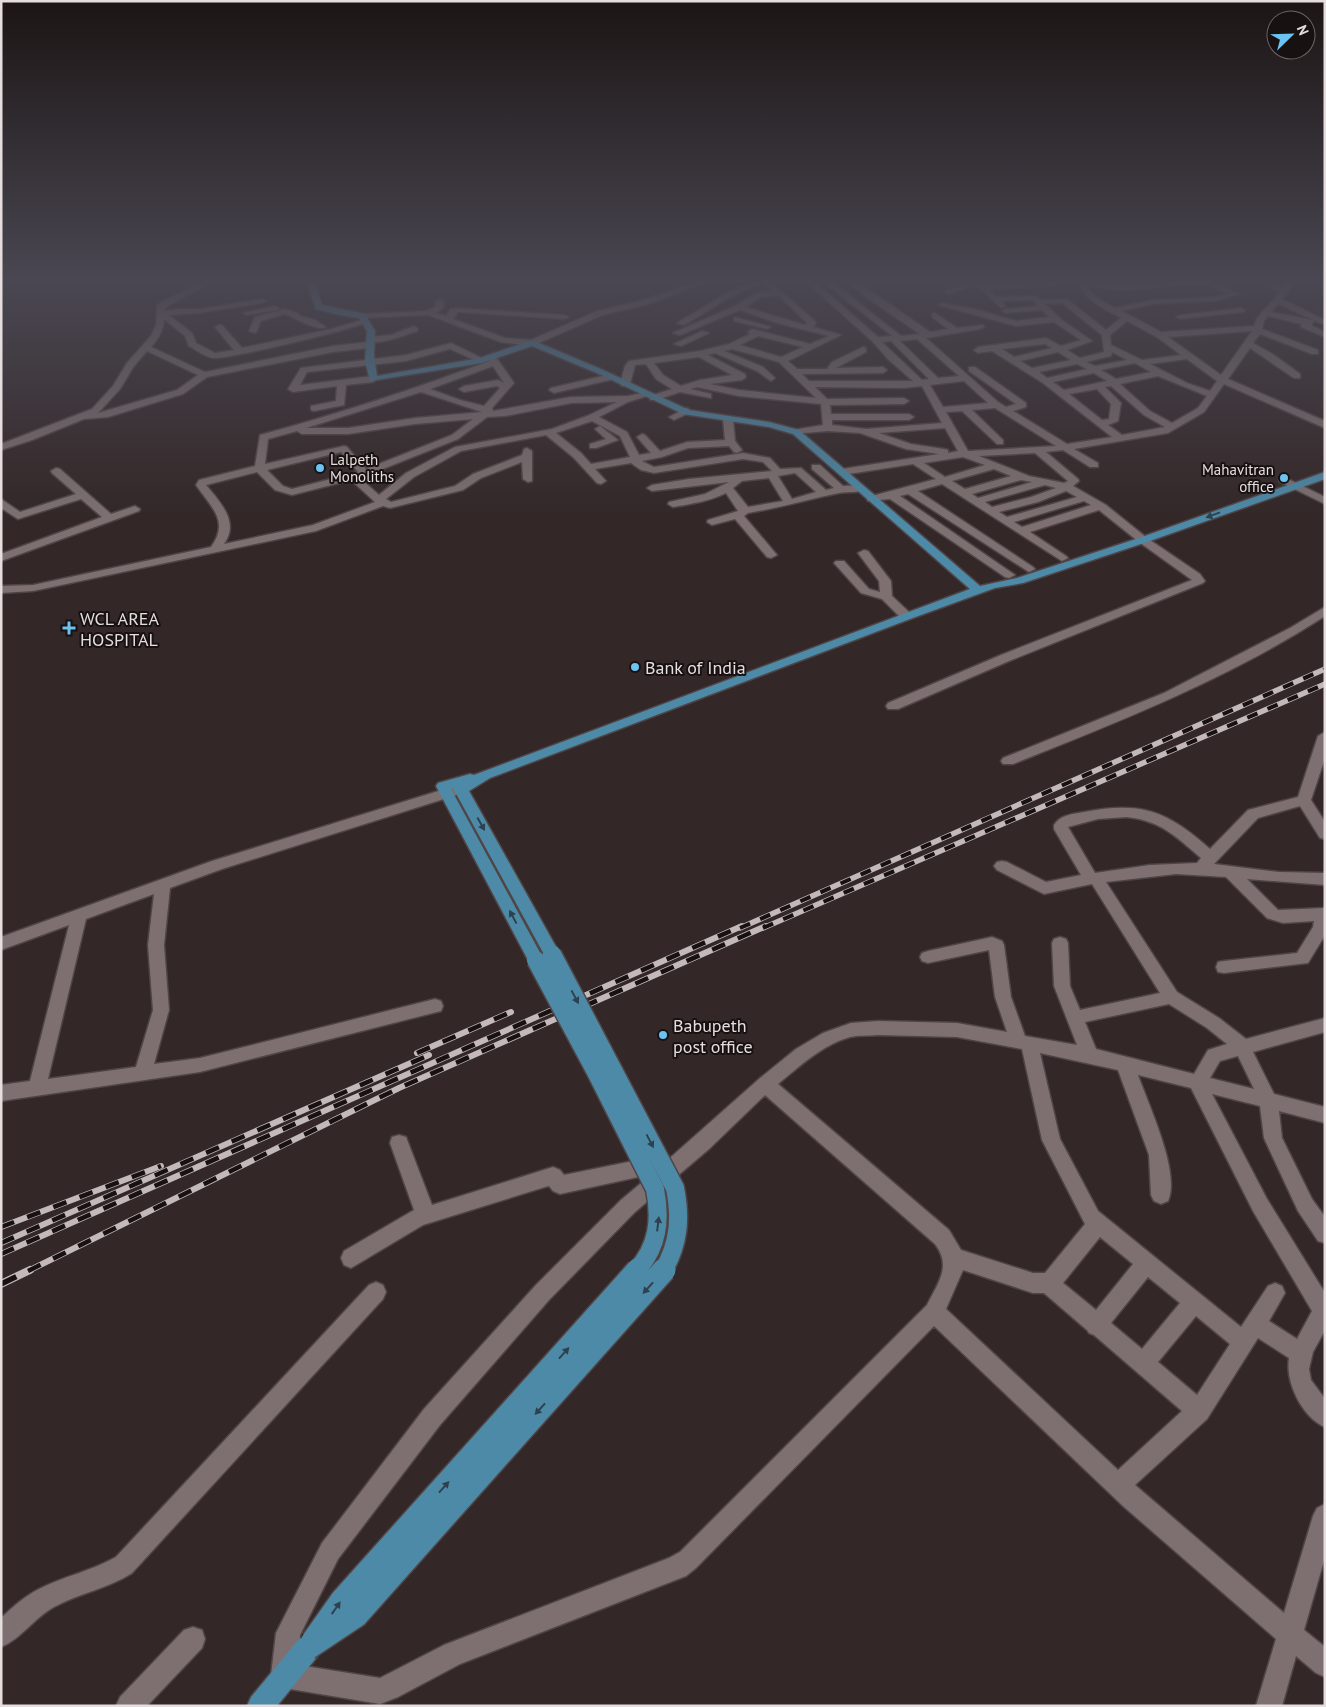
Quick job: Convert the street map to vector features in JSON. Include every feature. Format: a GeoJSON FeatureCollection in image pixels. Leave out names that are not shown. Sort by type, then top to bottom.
{"type":"FeatureCollection","features":[{"type":"Feature","properties":{"kind":"main road"},"geometry":{"type":"LineString","coordinates":[[370,360],[373,379],[486,360]]}},
{"type":"Feature","properties":{"kind":"main road"},"geometry":{"type":"LineString","coordinates":[[572,360],[686,412],[760,422],[796,432],[978,590]]}},
{"type":"Feature","properties":{"kind":"main road"},"geometry":{"type":"LineString","coordinates":[[993,585],[1009,576],[1062,558],[1138,537],[1325,466]]}},
{"type":"Feature","properties":{"kind":"main road"},"geometry":{"type":"LineString","coordinates":[[260,1706],[308,1648],[356,1616],[664,1270],[677,1242],[680,1226],[679,1206],[675,1188],[544,957],[452,788],[978,590],[1019,580],[1138,537],[1325,475]]}},
{"type":"Feature","properties":{"kind":"street"},"geometry":{"type":"LineString","coordinates":[[84,417],[100,406],[135,360]]}},
{"type":"Feature","properties":{"kind":"street"},"geometry":{"type":"LineString","coordinates":[[172,360],[204,375]]}},
{"type":"Feature","properties":{"kind":"street"},"geometry":{"type":"LineString","coordinates":[[1,447],[84,417],[105,415],[180,392],[204,375],[285,360]]}},
{"type":"Feature","properties":{"kind":"street"},"geometry":{"type":"LineString","coordinates":[[373,379],[294,389],[304,370],[395,360]]}},
{"type":"Feature","properties":{"kind":"street"},"geometry":{"type":"LineString","coordinates":[[488,360],[420,388],[263,437],[260,467],[279,488],[292,492],[364,473],[458,436],[485,412],[509,383],[491,360]]}},
{"type":"Feature","properties":{"kind":"street"},"geometry":{"type":"LineString","coordinates":[[625,384],[630,364],[659,360]]}},
{"type":"Feature","properties":{"kind":"street"},"geometry":{"type":"LineString","coordinates":[[711,360],[742,376],[745,387],[739,393]]}},
{"type":"Feature","properties":{"kind":"street"},"geometry":{"type":"LineString","coordinates":[[738,360],[760,369],[770,378]]}},
{"type":"Feature","properties":{"kind":"street"},"geometry":{"type":"LineString","coordinates":[[782,360],[806,384],[826,410],[828,428]]}},
{"type":"Feature","properties":{"kind":"street"},"geometry":{"type":"LineString","coordinates":[[830,371],[835,364],[844,360]]}},
{"type":"Feature","properties":{"kind":"street"},"geometry":{"type":"LineString","coordinates":[[893,360],[922,383],[941,410],[963,454]]}},
{"type":"Feature","properties":{"kind":"street"},"geometry":{"type":"LineString","coordinates":[[916,360],[936,381]]}},
{"type":"Feature","properties":{"kind":"street"},"geometry":{"type":"LineString","coordinates":[[948,360],[1002,408],[1094,465]]}},
{"type":"Feature","properties":{"kind":"street"},"geometry":{"type":"LineString","coordinates":[[1013,360],[1033,371],[1064,393],[1121,439]]}},
{"type":"Feature","properties":{"kind":"street"},"geometry":{"type":"LineString","coordinates":[[1033,371],[1081,360],[1114,383],[1147,413],[1172,427]]}},
{"type":"Feature","properties":{"kind":"street"},"geometry":{"type":"LineString","coordinates":[[1135,360],[1188,388],[1210,394]]}},
{"type":"Feature","properties":{"kind":"street"},"geometry":{"type":"LineString","coordinates":[[1046,381],[1096,370],[1159,360]]}},
{"type":"Feature","properties":{"kind":"street"},"geometry":{"type":"LineString","coordinates":[[1194,360],[1222,380],[1325,425]]}},
{"type":"Feature","properties":{"kind":"street"},"geometry":{"type":"LineString","coordinates":[[842,472],[963,454],[1063,447],[1165,431],[1201,410],[1210,394],[1237,360]]}},
{"type":"Feature","properties":{"kind":"street"},"geometry":{"type":"LineString","coordinates":[[1275,360],[1297,376]]}},
{"type":"Feature","properties":{"kind":"street"},"geometry":{"type":"LineString","coordinates":[[649,361],[657,376],[679,390],[731,401],[909,417]]}},
{"type":"Feature","properties":{"kind":"street"},"geometry":{"type":"LineString","coordinates":[[941,410],[1002,408],[1023,405],[972,369]]}},
{"type":"Feature","properties":{"kind":"street"},"geometry":{"type":"LineString","coordinates":[[794,372],[883,370]]}},
{"type":"Feature","properties":{"kind":"street"},"geometry":{"type":"LineString","coordinates":[[1064,393],[1159,373]]}},
{"type":"Feature","properties":{"kind":"street"},"geometry":{"type":"LineString","coordinates":[[554,390],[611,376]]}},
{"type":"Feature","properties":{"kind":"street"},"geometry":{"type":"LineString","coordinates":[[283,431],[348,431],[485,412],[505,413],[571,400],[629,399],[742,376]]}},
{"type":"Feature","properties":{"kind":"street"},"geometry":{"type":"LineString","coordinates":[[806,384],[903,385],[967,378]]}},
{"type":"Feature","properties":{"kind":"street"},"geometry":{"type":"LineString","coordinates":[[464,389],[497,383],[506,387]]}},
{"type":"Feature","properties":{"kind":"street"},"geometry":{"type":"LineString","coordinates":[[314,408],[341,403],[342,384]]}},
{"type":"Feature","properties":{"kind":"street"},"geometry":{"type":"LineString","coordinates":[[697,384],[826,410],[904,401]]}},
{"type":"Feature","properties":{"kind":"street"},"geometry":{"type":"LineString","coordinates":[[1099,386],[1116,403],[1114,421],[1100,423]]}},
{"type":"Feature","properties":{"kind":"street"},"geometry":{"type":"LineString","coordinates":[[420,388],[485,412]]}},
{"type":"Feature","properties":{"kind":"street"},"geometry":{"type":"LineString","coordinates":[[528,479],[526,457],[530,445],[629,399]]}},
{"type":"Feature","properties":{"kind":"street"},"geometry":{"type":"LineString","coordinates":[[965,409],[1000,442]]}},
{"type":"Feature","properties":{"kind":"street"},"geometry":{"type":"LineString","coordinates":[[674,418],[686,412]]}},
{"type":"Feature","properties":{"kind":"street"},"geometry":{"type":"LineString","coordinates":[[1298,412],[1317,412]]}},
{"type":"Feature","properties":{"kind":"street"},"geometry":{"type":"LineString","coordinates":[[587,419],[613,439],[593,446]]}},
{"type":"Feature","properties":{"kind":"street"},"geometry":{"type":"LineString","coordinates":[[587,419],[624,434],[630,460],[645,468],[654,470],[743,456],[766,460],[789,503]]}},
{"type":"Feature","properties":{"kind":"street"},"geometry":{"type":"LineString","coordinates":[[728,419],[732,443],[743,456]]}},
{"type":"Feature","properties":{"kind":"street"},"geometry":{"type":"LineString","coordinates":[[796,432],[828,428],[862,432],[949,425]]}},
{"type":"Feature","properties":{"kind":"street"},"geometry":{"type":"LineString","coordinates":[[862,432],[909,448],[963,454],[1022,476],[1067,487],[1100,506],[1138,537],[1196,576],[1199,581],[1005,658],[893,706]]}},
{"type":"Feature","properties":{"kind":"street"},"geometry":{"type":"LineString","coordinates":[[552,434],[589,467],[601,481]]}},
{"type":"Feature","properties":{"kind":"street"},"geometry":{"type":"LineString","coordinates":[[1,590],[33,588],[322,527],[381,501],[410,475],[458,449],[552,434]]}},
{"type":"Feature","properties":{"kind":"street"},"geometry":{"type":"LineString","coordinates":[[642,437],[658,455]]}},
{"type":"Feature","properties":{"kind":"street"},"geometry":{"type":"LineString","coordinates":[[589,467],[658,455],[690,445],[732,443]]}},
{"type":"Feature","properties":{"kind":"street"},"geometry":{"type":"LineString","coordinates":[[214,550],[224,539],[225,519],[201,485],[206,480],[342,449],[364,473]]}},
{"type":"Feature","properties":{"kind":"street"},"geometry":{"type":"LineString","coordinates":[[991,511],[1067,487],[1074,479],[1037,450]]}},
{"type":"Feature","properties":{"kind":"street"},"geometry":{"type":"LineString","coordinates":[[352,477],[381,501],[394,504],[459,488],[477,476],[526,457]]}},
{"type":"Feature","properties":{"kind":"street"},"geometry":{"type":"LineString","coordinates":[[916,462],[1062,558]]}},
{"type":"Feature","properties":{"kind":"street"},"geometry":{"type":"LineString","coordinates":[[872,499],[994,466]]}},
{"type":"Feature","properties":{"kind":"street"},"geometry":{"type":"LineString","coordinates":[[816,468],[841,489]]}},
{"type":"Feature","properties":{"kind":"street"},"geometry":{"type":"LineString","coordinates":[[652,488],[797,470],[823,493]]}},
{"type":"Feature","properties":{"kind":"street"},"geometry":{"type":"LineString","coordinates":[[56,471],[109,518]]}},
{"type":"Feature","properties":{"kind":"street"},"geometry":{"type":"LineString","coordinates":[[964,493],[1022,476]]}},
{"type":"Feature","properties":{"kind":"street"},"geometry":{"type":"LineString","coordinates":[[672,504],[710,498],[717,492],[728,488],[740,478]]}},
{"type":"Feature","properties":{"kind":"street"},"geometry":{"type":"LineString","coordinates":[[1284,480],[1325,501]]}},
{"type":"Feature","properties":{"kind":"street"},"geometry":{"type":"LineString","coordinates":[[978,501],[1045,482]]}},
{"type":"Feature","properties":{"kind":"street"},"geometry":{"type":"LineString","coordinates":[[728,488],[741,513],[772,555]]}},
{"type":"Feature","properties":{"kind":"street"},"geometry":{"type":"LineString","coordinates":[[712,522],[823,493],[841,489],[860,488]]}},
{"type":"Feature","properties":{"kind":"street"},"geometry":{"type":"LineString","coordinates":[[910,490],[1029,569]]}},
{"type":"Feature","properties":{"kind":"street"},"geometry":{"type":"LineString","coordinates":[[1,502],[18,516],[83,495]]}},
{"type":"Feature","properties":{"kind":"street"},"geometry":{"type":"LineString","coordinates":[[892,495],[1009,576]]}},
{"type":"Feature","properties":{"kind":"street"},"geometry":{"type":"LineString","coordinates":[[1006,521],[1087,497]]}},
{"type":"Feature","properties":{"kind":"street"},"geometry":{"type":"LineString","coordinates":[[1021,531],[1100,506]]}},
{"type":"Feature","properties":{"kind":"street"},"geometry":{"type":"LineString","coordinates":[[1,558],[135,508]]}},
{"type":"Feature","properties":{"kind":"street"},"geometry":{"type":"LineString","coordinates":[[864,553],[885,581],[886,597]]}},
{"type":"Feature","properties":{"kind":"street"},"geometry":{"type":"LineString","coordinates":[[840,563],[865,590],[886,597],[906,616]]}},
{"type":"Feature","properties":{"kind":"street"},"geometry":{"type":"LineString","coordinates":[[1008,761],[1169,696],[1294,631],[1325,611]]}},
{"type":"Feature","properties":{"kind":"street"},"geometry":{"type":"LineString","coordinates":[[1325,736],[1304,800],[1325,834]]}},
{"type":"Feature","properties":{"kind":"street"},"geometry":{"type":"LineString","coordinates":[[1,944],[217,866],[452,788]]}},
{"type":"Feature","properties":{"kind":"street"},"geometry":{"type":"LineString","coordinates":[[1,935],[315,824],[452,788]]}},
{"type":"Feature","properties":{"kind":"street"},"geometry":{"type":"LineString","coordinates":[[1206,863],[1253,814],[1304,800]]}},
{"type":"Feature","properties":{"kind":"street"},"geometry":{"type":"LineString","coordinates":[[1206,863],[1186,836],[1153,816],[1114,811],[1066,821],[1061,826],[1061,829],[1171,997],[1213,1023],[1242,1046],[1269,1102],[1273,1138],[1305,1205],[1325,1234]]}},
{"type":"Feature","properties":{"kind":"street"},"geometry":{"type":"LineString","coordinates":[[1002,866],[1044,888],[1136,871],[1206,863],[1231,872],[1305,880],[1325,879]]}},
{"type":"Feature","properties":{"kind":"street"},"geometry":{"type":"LineString","coordinates":[[1224,967],[1302,959],[1305,957],[1321,928],[1324,914],[1283,917],[1273,914],[1231,872]]}},
{"type":"Feature","properties":{"kind":"street"},"geometry":{"type":"LineString","coordinates":[[143,1073],[161,1010],[156,945],[163,885]]}},
{"type":"Feature","properties":{"kind":"street"},"geometry":{"type":"LineString","coordinates":[[37,1088],[79,916]]}},
{"type":"Feature","properties":{"kind":"street"},"geometry":{"type":"LineString","coordinates":[[928,957],[992,943],[996,945],[1002,997],[1024,1042],[1051,1140],[1088,1213],[1098,1224],[1194,1302],[1249,1333],[1302,1354]]}},
{"type":"Feature","properties":{"kind":"street"},"geometry":{"type":"LineString","coordinates":[[1060,943],[1061,982],[1089,1054]]}},
{"type":"Feature","properties":{"kind":"street"},"geometry":{"type":"LineString","coordinates":[[1074,1018],[1171,997]]}},
{"type":"Feature","properties":{"kind":"street"},"geometry":{"type":"LineString","coordinates":[[1,1093],[210,1063],[435,1006]]}},
{"type":"Feature","properties":{"kind":"street"},"geometry":{"type":"LineString","coordinates":[[1198,1084],[1212,1056],[1242,1046],[1324,1026]]}},
{"type":"Feature","properties":{"kind":"street"},"geometry":{"type":"LineString","coordinates":[[766,1084],[942,1237],[952,1251],[954,1263],[950,1277],[934,1312],[695,1553],[677,1567],[453,1654],[380,1691],[284,1675],[288,1633],[330,1551],[432,1417],[542,1293],[628,1206],[684,1159],[766,1084],[802,1054],[828,1038],[852,1030],[878,1028],[957,1030],[1089,1054],[1323,1116]]}},
{"type":"Feature","properties":{"kind":"street"},"geometry":{"type":"LineString","coordinates":[[1125,1064],[1158,1155],[1161,1195]]}},
{"type":"Feature","properties":{"kind":"street"},"geometry":{"type":"LineString","coordinates":[[1198,1084],[1260,1205],[1324,1311],[1298,1364],[1298,1378],[1303,1388],[1325,1416]]}},
{"type":"Feature","properties":{"kind":"street"},"geometry":{"type":"LineString","coordinates":[[399,1143],[426,1215]]}},
{"type":"Feature","properties":{"kind":"street"},"geometry":{"type":"LineString","coordinates":[[350,1258],[426,1215],[553,1176],[560,1185],[684,1159]]}},
{"type":"Feature","properties":{"kind":"street"},"geometry":{"type":"LineString","coordinates":[[1049,1284],[1098,1224]]}},
{"type":"Feature","properties":{"kind":"street"},"geometry":{"type":"LineString","coordinates":[[952,1257],[1033,1283],[1049,1282],[1096,1326],[1144,1363],[1199,1411]]}},
{"type":"Feature","properties":{"kind":"street"},"geometry":{"type":"LineString","coordinates":[[1096,1326],[1146,1263]]}},
{"type":"Feature","properties":{"kind":"street"},"geometry":{"type":"LineString","coordinates":[[1,1635],[31,1608],[48,1598],[112,1572],[124,1564],[376,1292]]}},
{"type":"Feature","properties":{"kind":"street"},"geometry":{"type":"LineString","coordinates":[[1118,1485],[1199,1411],[1275,1293]]}},
{"type":"Feature","properties":{"kind":"street"},"geometry":{"type":"LineString","coordinates":[[1144,1363],[1194,1302]]}},
{"type":"Feature","properties":{"kind":"street"},"geometry":{"type":"LineString","coordinates":[[934,1312],[1118,1485],[1325,1664]]}},
{"type":"Feature","properties":{"kind":"street"},"geometry":{"type":"LineString","coordinates":[[1269,1706],[1325,1516]]}},
{"type":"Feature","properties":{"kind":"street"},"geometry":{"type":"LineString","coordinates":[[129,1706],[194,1639]]}},
{"type":"Feature","properties":{"kind":"railway"},"geometry":{"type":"LineString","coordinates":[[740,928],[1325,669]]}},
{"type":"Feature","properties":{"kind":"railway"},"geometry":{"type":"LineString","coordinates":[[763,928],[1325,684]]}},
{"type":"Feature","properties":{"kind":"railway"},"geometry":{"type":"LineString","coordinates":[[1,1254],[742,926]]}},
{"type":"Feature","properties":{"kind":"railway"},"geometry":{"type":"LineString","coordinates":[[28,1271],[399,1088],[766,926]]}},
{"type":"Feature","properties":{"kind":"railway"},"geometry":{"type":"LineString","coordinates":[[417,1053],[511,1012]]}},
{"type":"Feature","properties":{"kind":"railway"},"geometry":{"type":"LineString","coordinates":[[1,1243],[429,1055]]}},
{"type":"Feature","properties":{"kind":"railway"},"geometry":{"type":"LineString","coordinates":[[1,1227],[161,1166]]}},
{"type":"Feature","properties":{"kind":"railway"},"geometry":{"type":"LineString","coordinates":[[1,1284],[30,1270]]}},
{"type":"Feature","properties":{"kind":"place","name":"Lalpeth Monoliths"},"geometry":{"type":"Point","coordinates":[320,468]}},
{"type":"Feature","properties":{"kind":"place","name":"Mahavitran office"},"geometry":{"type":"Point","coordinates":[1284,478]}},
{"type":"Feature","properties":{"kind":"place","name":"WCL AREA HOSPITAL"},"geometry":{"type":"Point","coordinates":[69,628]}},
{"type":"Feature","properties":{"kind":"place","name":"Bank of India"},"geometry":{"type":"Point","coordinates":[635,667]}},
{"type":"Feature","properties":{"kind":"place","name":"Babupeth post office"},"geometry":{"type":"Point","coordinates":[663,1035]}}]}
